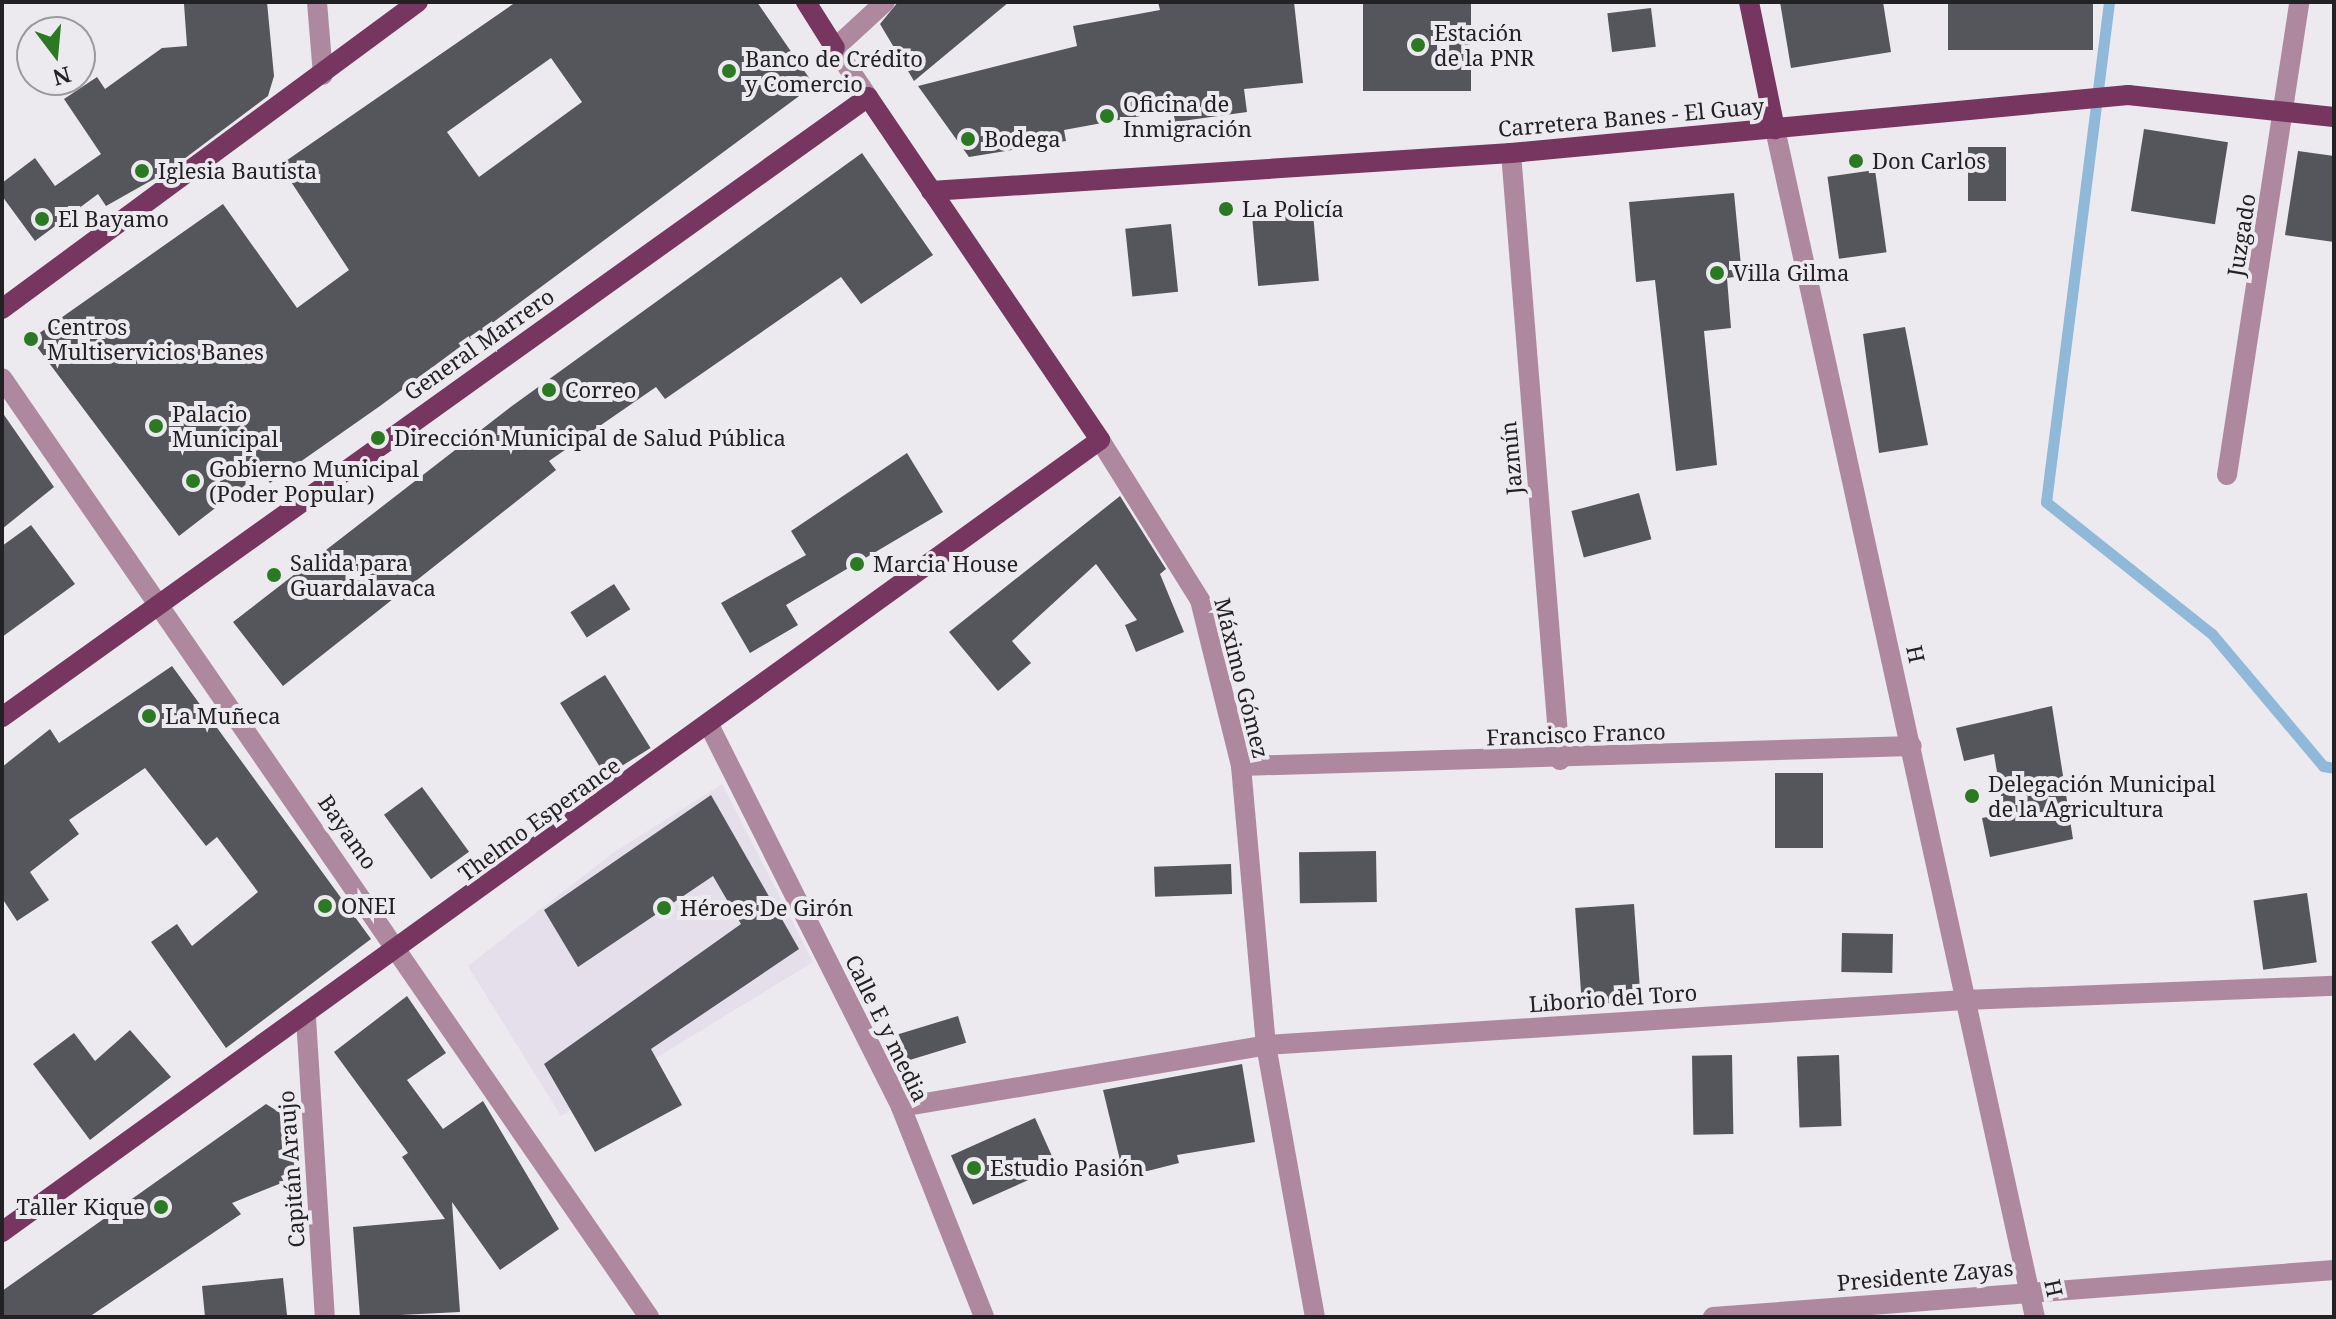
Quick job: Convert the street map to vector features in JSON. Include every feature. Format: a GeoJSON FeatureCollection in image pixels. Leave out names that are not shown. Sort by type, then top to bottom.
{"type":"FeatureCollection","features":[{"type":"Feature","properties":{"kind":"main road"},"geometry":{"type":"LineString","coordinates":[[2,309],[418,2]]}},
{"type":"Feature","properties":{"kind":"main road"},"geometry":{"type":"LineString","coordinates":[[806,2],[835,48]]}},
{"type":"Feature","properties":{"kind":"main road","name":"H"},"geometry":{"type":"LineString","coordinates":[[1749,2],[1775,129]]}},
{"type":"Feature","properties":{"kind":"main road","name":"Carretera Banes - El Guay"},"geometry":{"type":"LineString","coordinates":[[931,191],[1511,153],[2047,100],[2128,95],[2334,117]]}},
{"type":"Feature","properties":{"kind":"main road","name":"Máximo Gómez"},"geometry":{"type":"LineString","coordinates":[[868,97],[1100,440]]}},
{"type":"Feature","properties":{"kind":"main road","name":"General Marrero"},"geometry":{"type":"LineString","coordinates":[[2,717],[868,97]]}},
{"type":"Feature","properties":{"kind":"main road","name":"Thelmo Esperance"},"geometry":{"type":"LineString","coordinates":[[2,1232],[306,1018],[1100,440]]}},
{"type":"Feature","properties":{"kind":"street"},"geometry":{"type":"LineString","coordinates":[[317,2],[323,75]]}},
{"type":"Feature","properties":{"kind":"street"},"geometry":{"type":"LineString","coordinates":[[868,97],[835,48],[885,2]]}},
{"type":"Feature","properties":{"kind":"street","name":"Juzgado"},"geometry":{"type":"LineString","coordinates":[[2227,475],[2299,2]]}},
{"type":"Feature","properties":{"kind":"street","name":"H"},"geometry":{"type":"LineString","coordinates":[[1775,129],[2035,1317]]}},
{"type":"Feature","properties":{"kind":"street","name":"Jazmín"},"geometry":{"type":"LineString","coordinates":[[1511,153],[1560,760]]}},
{"type":"Feature","properties":{"kind":"street","name":"Bayamo"},"geometry":{"type":"LineString","coordinates":[[2,378],[400,950],[649,1317]]}},
{"type":"Feature","properties":{"kind":"street","name":"Máximo Gómez"},"geometry":{"type":"LineString","coordinates":[[1100,440],[1200,600],[1241,766],[1266,1045],[1315,1317]]}},
{"type":"Feature","properties":{"kind":"street","name":"Calle E y media"},"geometry":{"type":"LineString","coordinates":[[709,725],[901,1107],[984,1317]]}},
{"type":"Feature","properties":{"kind":"street","name":"Francisco Franco"},"geometry":{"type":"LineString","coordinates":[[1241,766],[1560,760],[1912,746]]}},
{"type":"Feature","properties":{"kind":"street","name":"Liborio del Toro"},"geometry":{"type":"LineString","coordinates":[[901,1107],[1266,1045],[1965,1000],[2334,986]]}},
{"type":"Feature","properties":{"kind":"street","name":"Capitán Araujo"},"geometry":{"type":"LineString","coordinates":[[306,1018],[325,1317]]}},
{"type":"Feature","properties":{"kind":"street","name":"Presidente Zayas"},"geometry":{"type":"LineString","coordinates":[[1713,1317],[2030,1290],[2334,1270]]}},
{"type":"Feature","properties":{"kind":"shaded area","name":"Héroes De Girón"},"geometry":{"type":"Polygon","coordinates":[[[722,784],[813,962],[561,1116],[468,966],[613,853],[722,784]]]}},
{"type":"Feature","properties":{"kind":"building"},"geometry":{"type":"Polygon","coordinates":[[[267,2],[274,76],[268,96],[168,171],[106,206],[98,194],[35,241],[2,196],[2,183],[35,158],[55,186],[101,154],[64,99],[68,96],[96,96],[97,77],[105,89],[162,48],[187,46],[184,4],[267,2]]]}},
{"type":"Feature","properties":{"kind":"building"},"geometry":{"type":"Polygon","coordinates":[[[516,2],[757,2],[814,85],[380,406],[270,483],[262,472],[179,536],[31,339],[223,204],[297,308],[349,270],[280,165],[516,2]],[[551,58],[447,132],[479,177],[582,102],[551,58]]]}},
{"type":"Feature","properties":{"kind":"building"},"geometry":{"type":"Polygon","coordinates":[[[898,2],[1009,2],[914,81],[880,24],[898,2]]]}},
{"type":"Feature","properties":{"kind":"building"},"geometry":{"type":"Polygon","coordinates":[[[1158,2],[1294,2],[1303,83],[1244,89],[1247,112],[1175,122],[1173,110],[1064,130],[1066,141],[969,157],[918,86],[1077,46],[1073,26],[1160,10],[1158,2]]]}},
{"type":"Feature","properties":{"kind":"building","name":"Estación de la PNR"},"geometry":{"type":"Polygon","coordinates":[[[1363,2],[1471,2],[1471,91],[1363,91],[1363,2]]]}},
{"type":"Feature","properties":{"kind":"building"},"geometry":{"type":"Polygon","coordinates":[[[1780,2],[1883,2],[1891,52],[1791,68],[1780,2]]]}},
{"type":"Feature","properties":{"kind":"building"},"geometry":{"type":"Polygon","coordinates":[[[1948,2],[2093,2],[2093,50],[1948,50],[1948,2]]]}},
{"type":"Feature","properties":{"kind":"building"},"geometry":{"type":"Polygon","coordinates":[[[1651,8],[1656,47],[1612,52],[1607,13],[1651,8]]]}},
{"type":"Feature","properties":{"kind":"building"},"geometry":{"type":"Polygon","coordinates":[[[2144,129],[2228,142],[2215,224],[2131,211],[2144,129]]]}},
{"type":"Feature","properties":{"kind":"building"},"geometry":{"type":"Polygon","coordinates":[[[1968,147],[2006,147],[2006,201],[1968,201],[1968,147]]]}},
{"type":"Feature","properties":{"kind":"building"},"geometry":{"type":"Polygon","coordinates":[[[2298,151],[2334,156],[2334,242],[2285,235],[2298,151]]]}},
{"type":"Feature","properties":{"kind":"building"},"geometry":{"type":"Polygon","coordinates":[[[862,153],[933,255],[861,304],[841,277],[665,399],[656,387],[549,461],[556,470],[283,686],[233,622],[512,406],[862,153]]]}},
{"type":"Feature","properties":{"kind":"building"},"geometry":{"type":"Polygon","coordinates":[[[1875,170],[1887,252],[1839,259],[1827,177],[1875,170]]]}},
{"type":"Feature","properties":{"kind":"building"},"geometry":{"type":"Polygon","coordinates":[[[1734,193],[1742,276],[1727,278],[1731,328],[1704,331],[1717,465],[1676,471],[1655,280],[1636,282],[1629,202],[1734,193]]]}},
{"type":"Feature","properties":{"kind":"building"},"geometry":{"type":"Polygon","coordinates":[[[1313,213],[1319,281],[1258,286],[1252,218],[1313,213]]]}},
{"type":"Feature","properties":{"kind":"building"},"geometry":{"type":"Polygon","coordinates":[[[1171,224],[1178,292],[1132,296],[1125,229],[1171,224]]]}},
{"type":"Feature","properties":{"kind":"building"},"geometry":{"type":"Polygon","coordinates":[[[1905,327],[1928,445],[1879,453],[1863,334],[1905,327]]]}},
{"type":"Feature","properties":{"kind":"building"},"geometry":{"type":"Polygon","coordinates":[[[2,412],[54,487],[2,529],[2,412]]]}},
{"type":"Feature","properties":{"kind":"building"},"geometry":{"type":"Polygon","coordinates":[[[907,453],[943,512],[786,605],[798,625],[750,653],[721,603],[806,555],[791,531],[907,453]]]}},
{"type":"Feature","properties":{"kind":"building"},"geometry":{"type":"Polygon","coordinates":[[[1639,493],[1651,539],[1584,557],[1571,511],[1639,493]]]}},
{"type":"Feature","properties":{"kind":"building"},"geometry":{"type":"Polygon","coordinates":[[[1120,496],[1166,569],[1160,574],[1184,632],[1136,652],[1125,625],[1137,620],[1096,564],[1012,641],[1031,663],[998,691],[949,632],[1120,496]]]}},
{"type":"Feature","properties":{"kind":"building"},"geometry":{"type":"Polygon","coordinates":[[[31,525],[75,584],[2,637],[2,546],[31,525]]]}},
{"type":"Feature","properties":{"kind":"building"},"geometry":{"type":"Polygon","coordinates":[[[614,584],[630,609],[587,637],[570,612],[614,584]]]}},
{"type":"Feature","properties":{"kind":"building"},"geometry":{"type":"Polygon","coordinates":[[[172,666],[371,939],[226,1048],[151,942],[177,924],[192,946],[258,892],[217,837],[206,846],[145,768],[69,820],[79,834],[30,872],[49,900],[17,921],[2,898],[2,767],[50,729],[59,743],[172,666]]]}},
{"type":"Feature","properties":{"kind":"building"},"geometry":{"type":"Polygon","coordinates":[[[605,675],[651,748],[606,776],[560,703],[605,675]]]}},
{"type":"Feature","properties":{"kind":"building"},"geometry":{"type":"Polygon","coordinates":[[[2052,706],[2073,839],[1990,857],[1982,818],[2004,814],[1994,754],[1964,761],[1956,728],[2052,706]]]}},
{"type":"Feature","properties":{"kind":"building"},"geometry":{"type":"Polygon","coordinates":[[[1775,773],[1823,773],[1823,848],[1775,848],[1775,773]]]}},
{"type":"Feature","properties":{"kind":"building"},"geometry":{"type":"Polygon","coordinates":[[[422,787],[469,852],[431,879],[384,815],[422,787]]]}},
{"type":"Feature","properties":{"kind":"building"},"geometry":{"type":"Polygon","coordinates":[[[711,795],[799,949],[651,1049],[682,1105],[595,1152],[544,1064],[741,924],[713,876],[578,967],[544,910],[711,795]]]}},
{"type":"Feature","properties":{"kind":"building"},"geometry":{"type":"Polygon","coordinates":[[[1376,851],[1377,902],[1300,903],[1299,852],[1376,851]]]}},
{"type":"Feature","properties":{"kind":"building"},"geometry":{"type":"Polygon","coordinates":[[[1231,864],[1232,894],[1155,897],[1154,867],[1231,864]]]}},
{"type":"Feature","properties":{"kind":"building"},"geometry":{"type":"Polygon","coordinates":[[[2307,893],[2317,962],[2263,970],[2254,901],[2307,893]]]}},
{"type":"Feature","properties":{"kind":"building"},"geometry":{"type":"Polygon","coordinates":[[[1634,904],[1641,1001],[1582,1005],[1575,908],[1634,904]]]}},
{"type":"Feature","properties":{"kind":"building"},"geometry":{"type":"Polygon","coordinates":[[[1842,933],[1893,934],[1892,973],[1841,972],[1842,933]]]}},
{"type":"Feature","properties":{"kind":"building"},"geometry":{"type":"Polygon","coordinates":[[[407,996],[446,1053],[407,1080],[443,1129],[483,1101],[559,1229],[500,1270],[452,1202],[460,1312],[360,1317],[353,1227],[445,1219],[402,1157],[408,1153],[334,1052],[407,996]]]}},
{"type":"Feature","properties":{"kind":"building"},"geometry":{"type":"Polygon","coordinates":[[[958,1016],[966,1043],[904,1062],[896,1035],[958,1016]]]}},
{"type":"Feature","properties":{"kind":"building"},"geometry":{"type":"Polygon","coordinates":[[[130,1030],[171,1077],[90,1140],[33,1064],[74,1033],[95,1061],[130,1030]]]}},
{"type":"Feature","properties":{"kind":"building"},"geometry":{"type":"Polygon","coordinates":[[[1732,1055],[1733,1134],[1693,1135],[1692,1056],[1732,1055]]]}},
{"type":"Feature","properties":{"kind":"building"},"geometry":{"type":"Polygon","coordinates":[[[1839,1055],[1841,1126],[1800,1127],[1797,1056],[1839,1055]]]}},
{"type":"Feature","properties":{"kind":"building"},"geometry":{"type":"Polygon","coordinates":[[[1242,1064],[1255,1142],[1177,1155],[1179,1163],[1124,1177],[1103,1090],[1242,1064]]]}},
{"type":"Feature","properties":{"kind":"building"},"geometry":{"type":"Polygon","coordinates":[[[266,1104],[287,1117],[302,1156],[302,1167],[281,1176],[284,1182],[232,1203],[241,1214],[89,1317],[2,1317],[2,1291],[266,1104]]]}},
{"type":"Feature","properties":{"kind":"building"},"geometry":{"type":"Polygon","coordinates":[[[1035,1118],[1057,1167],[973,1205],[951,1155],[1035,1118]]]}},
{"type":"Feature","properties":{"kind":"building"},"geometry":{"type":"Polygon","coordinates":[[[283,1278],[287,1315],[205,1317],[202,1286],[283,1278]]]}},
{"type":"Feature","properties":{"kind":"waterway"},"geometry":{"type":"LineString","coordinates":[[2109,2],[2046,502],[2212,634],[2323,766],[2334,768]]}},
{"type":"Feature","properties":{"kind":"place","name":"Estación de la PNR"},"geometry":{"type":"Point","coordinates":[1418,45]}},
{"type":"Feature","properties":{"kind":"place","name":"Banco de Crédito y Comercio"},"geometry":{"type":"Point","coordinates":[729,71]}},
{"type":"Feature","properties":{"kind":"place","name":"Oficina de Inmigración"},"geometry":{"type":"Point","coordinates":[1107,116]}},
{"type":"Feature","properties":{"kind":"place","name":"Bodega"},"geometry":{"type":"Point","coordinates":[968,139]}},
{"type":"Feature","properties":{"kind":"place","name":"Don Carlos"},"geometry":{"type":"Point","coordinates":[1856,161]}},
{"type":"Feature","properties":{"kind":"place","name":"Iglesia Bautista"},"geometry":{"type":"Point","coordinates":[142,171]}},
{"type":"Feature","properties":{"kind":"place","name":"La Policía"},"geometry":{"type":"Point","coordinates":[1226,209]}},
{"type":"Feature","properties":{"kind":"place","name":"El Bayamo"},"geometry":{"type":"Point","coordinates":[42,219]}},
{"type":"Feature","properties":{"kind":"place","name":"Villa Gilma"},"geometry":{"type":"Point","coordinates":[1717,273]}},
{"type":"Feature","properties":{"kind":"place","name":"Centros Multiservicios Banes"},"geometry":{"type":"Point","coordinates":[31,339]}},
{"type":"Feature","properties":{"kind":"place","name":"Correo"},"geometry":{"type":"Point","coordinates":[549,390]}},
{"type":"Feature","properties":{"kind":"place","name":"Palacio Municipal"},"geometry":{"type":"Point","coordinates":[156,426]}},
{"type":"Feature","properties":{"kind":"place","name":"Dirección Municipal de Salud Pública"},"geometry":{"type":"Point","coordinates":[378,438]}},
{"type":"Feature","properties":{"kind":"place","name":"Gobierno Municipal (Poder Popular)"},"geometry":{"type":"Point","coordinates":[193,481]}},
{"type":"Feature","properties":{"kind":"place","name":"Marcia House"},"geometry":{"type":"Point","coordinates":[857,564]}},
{"type":"Feature","properties":{"kind":"place","name":"Salida para Guardalavaca"},"geometry":{"type":"Point","coordinates":[274,575]}},
{"type":"Feature","properties":{"kind":"place","name":"La Muñeca"},"geometry":{"type":"Point","coordinates":[149,716]}},
{"type":"Feature","properties":{"kind":"place","name":"Delegación Municipal de la Agricultura"},"geometry":{"type":"Point","coordinates":[1972,796]}},
{"type":"Feature","properties":{"kind":"place","name":"ONEI"},"geometry":{"type":"Point","coordinates":[325,906]}},
{"type":"Feature","properties":{"kind":"place","name":"Héroes De Girón"},"geometry":{"type":"Point","coordinates":[664,908]}},
{"type":"Feature","properties":{"kind":"place","name":"Estudio Pasión"},"geometry":{"type":"Point","coordinates":[974,1168]}},
{"type":"Feature","properties":{"kind":"place","name":"Taller Kique"},"geometry":{"type":"Point","coordinates":[161,1207]}}]}
